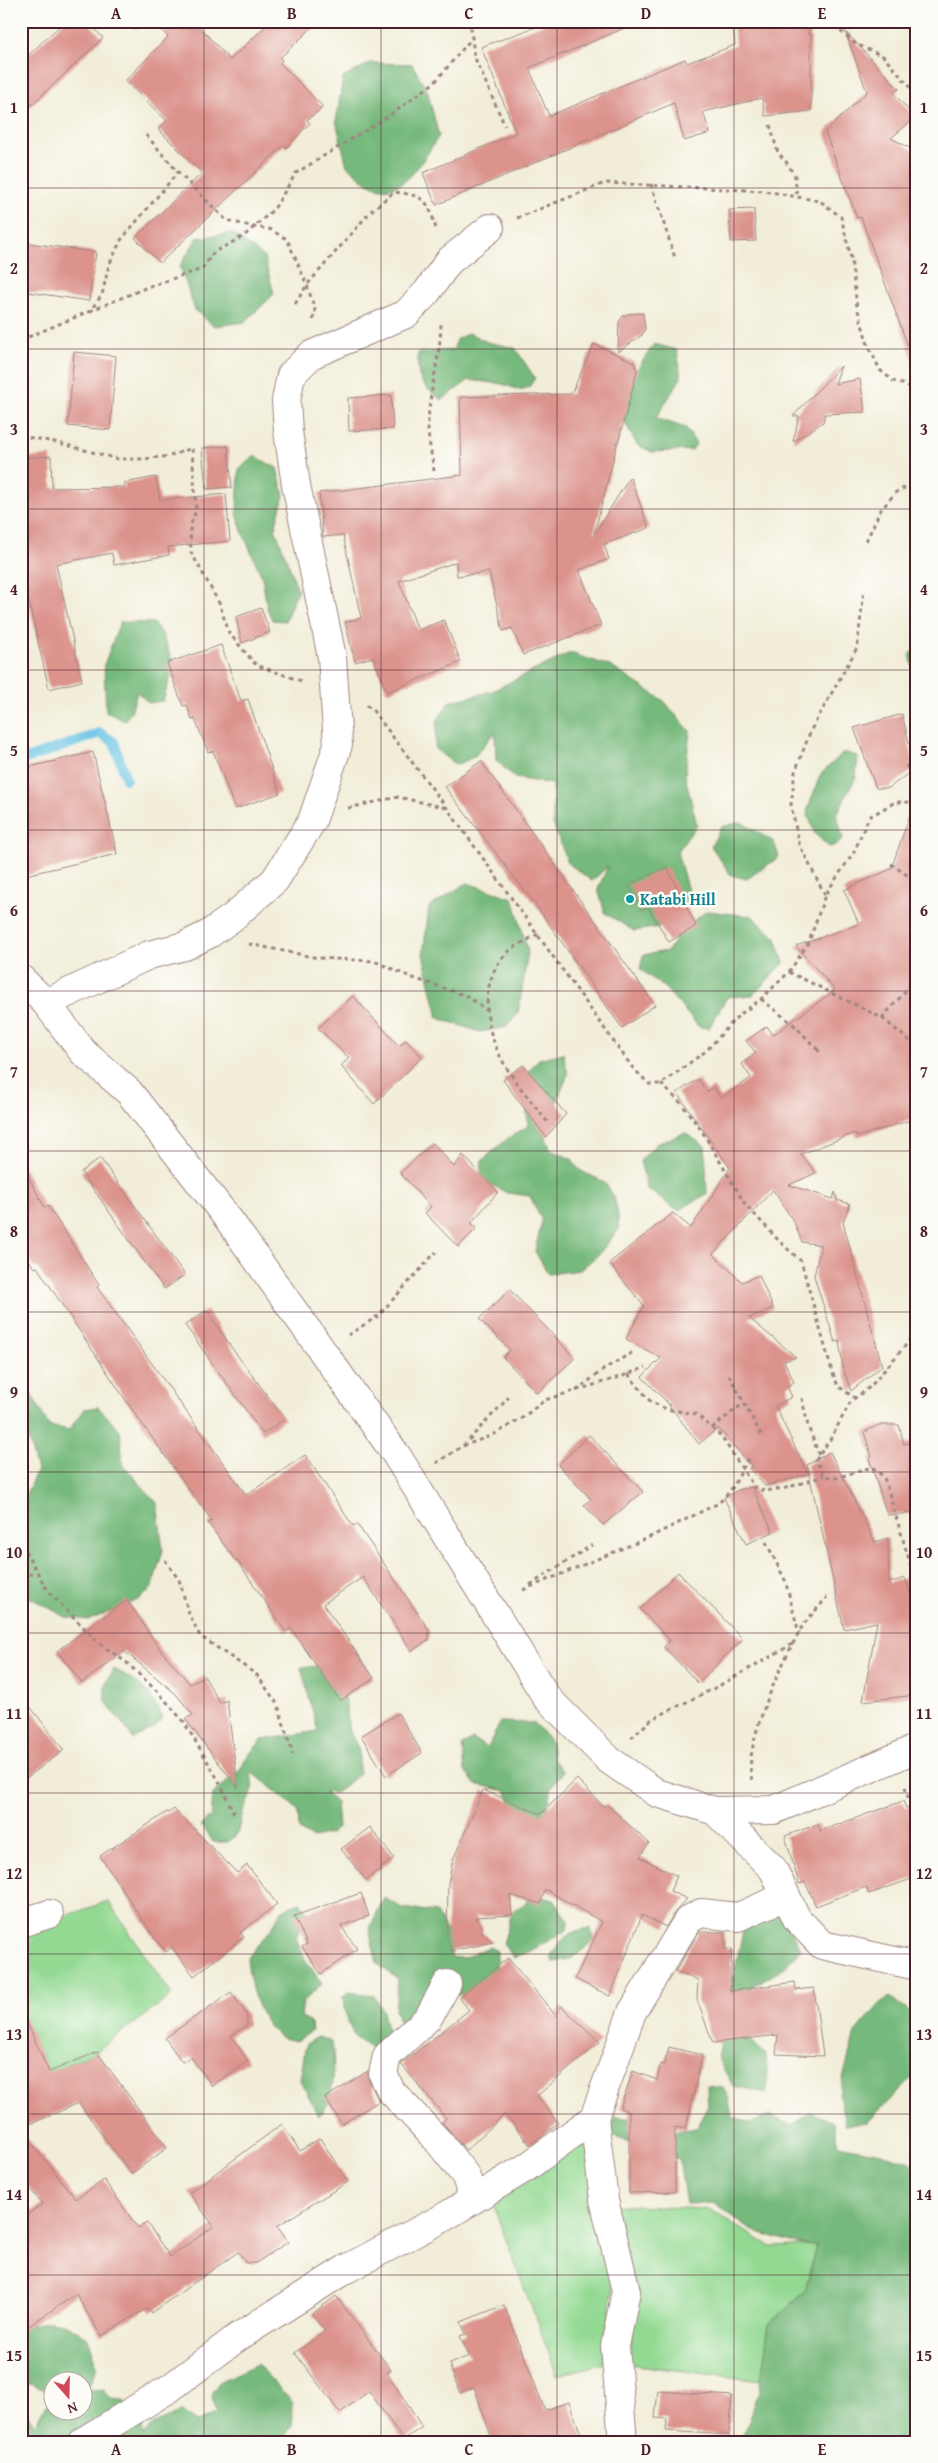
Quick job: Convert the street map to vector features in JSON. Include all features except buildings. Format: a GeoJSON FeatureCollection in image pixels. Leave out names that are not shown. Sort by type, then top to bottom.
{"type":"FeatureCollection","features":[{"type":"Feature","properties":{"kind":"street"},"geometry":{"type":"LineString","coordinates":[[46,1003],[149,955],[186,946],[209,934],[233,917],[275,880],[308,828],[338,745],[332,657],[296,485],[288,432],[286,401],[292,375],[311,355],[406,314],[429,290],[446,266],[490,228]]}},
{"type":"Feature","properties":{"kind":"street"},"geometry":{"type":"LineString","coordinates":[[21,979],[46,1003],[83,1052],[129,1092],[229,1220],[409,1475],[547,1698],[609,1760],[657,1793],[715,1811],[774,1810],[917,1748]]}},
{"type":"Feature","properties":{"kind":"street"},"geometry":{"type":"LineString","coordinates":[[715,1811],[773,1869],[797,1919],[822,1945],[917,1966]]}},
{"type":"Feature","properties":{"kind":"street"},"geometry":{"type":"LineString","coordinates":[[624,2442],[615,2346],[626,2291],[604,2200],[594,2118],[632,2012],[688,1920],[701,1913],[738,1917],[786,1896]]}},
{"type":"Feature","properties":{"kind":"street"},"geometry":{"type":"LineString","coordinates":[[21,1923],[49,1914]]}},
{"type":"Feature","properties":{"kind":"street"},"geometry":{"type":"LineString","coordinates":[[447,1984],[428,2018],[387,2056],[383,2074],[391,2090],[440,2142],[465,2175],[474,2199]]}},
{"type":"Feature","properties":{"kind":"street"},"geometry":{"type":"LineString","coordinates":[[82,2442],[170,2388],[238,2337],[346,2269],[474,2199],[527,2167],[594,2118]]}},
{"type":"Feature","properties":{"kind":"path"},"geometry":{"type":"LineString","coordinates":[[476,21],[471,28],[474,56],[505,126]]}},
{"type":"Feature","properties":{"kind":"path"},"geometry":{"type":"LineString","coordinates":[[828,21],[856,44],[884,56],[917,95]]}},
{"type":"Feature","properties":{"kind":"path"},"geometry":{"type":"LineString","coordinates":[[21,340],[150,286],[202,269],[214,252],[244,236],[274,209],[296,173],[389,116],[435,82],[472,38]]}},
{"type":"Feature","properties":{"kind":"path"},"geometry":{"type":"LineString","coordinates":[[770,125],[778,153],[786,160],[795,176],[796,196]]}},
{"type":"Feature","properties":{"kind":"path"},"geometry":{"type":"LineString","coordinates":[[146,135],[178,172],[226,220],[270,229],[286,239],[307,285],[314,310],[311,339],[303,362]]}},
{"type":"Feature","properties":{"kind":"path"},"geometry":{"type":"LineString","coordinates":[[90,311],[102,294],[109,264],[121,240],[178,172]]}},
{"type":"Feature","properties":{"kind":"path"},"geometry":{"type":"LineString","coordinates":[[490,228],[605,183],[765,190],[820,201],[841,217],[852,258],[857,307],[868,345],[880,370],[893,380],[917,388]]}},
{"type":"Feature","properties":{"kind":"path"},"geometry":{"type":"LineString","coordinates":[[651,184],[675,258]]}},
{"type":"Feature","properties":{"kind":"path"},"geometry":{"type":"LineString","coordinates":[[295,304],[307,285],[371,211],[394,192],[414,195],[428,204],[446,266]]}},
{"type":"Feature","properties":{"kind":"path"},"geometry":{"type":"LineString","coordinates":[[429,290],[441,304],[441,343],[432,383],[428,423],[434,471]]}},
{"type":"Feature","properties":{"kind":"path"},"geometry":{"type":"LineString","coordinates":[[21,436],[55,442],[118,459],[170,456],[192,448],[196,510],[190,527],[192,552],[219,603],[229,634],[256,665],[280,675],[335,691],[370,708],[447,808],[632,1067],[649,1084],[661,1084],[706,1051],[738,1016],[761,999],[789,972],[809,942],[825,895],[854,852],[869,817],[894,802],[917,802]]}},
{"type":"Feature","properties":{"kind":"path"},"geometry":{"type":"LineString","coordinates":[[866,540],[880,512],[896,492],[917,482]]}},
{"type":"Feature","properties":{"kind":"path"},"geometry":{"type":"LineString","coordinates":[[825,895],[798,844],[791,805],[795,772],[811,730],[857,648],[864,591]]}},
{"type":"Feature","properties":{"kind":"path"},"geometry":{"type":"LineString","coordinates":[[906,768],[917,751]]}},
{"type":"Feature","properties":{"kind":"path"},"geometry":{"type":"LineString","coordinates":[[308,828],[325,817],[350,807],[387,798],[398,797],[447,808]]}},
{"type":"Feature","properties":{"kind":"path"},"geometry":{"type":"LineString","coordinates":[[891,864],[917,882]]}},
{"type":"Feature","properties":{"kind":"path"},"geometry":{"type":"LineString","coordinates":[[209,934],[318,958],[374,961],[413,978],[467,996],[486,1010]]}},
{"type":"Feature","properties":{"kind":"path"},"geometry":{"type":"LineString","coordinates":[[538,934],[505,954],[490,979],[486,1010],[492,1040],[500,1059],[550,1125]]}},
{"type":"Feature","properties":{"kind":"path"},"geometry":{"type":"LineString","coordinates":[[789,972],[882,1018],[917,1046]]}},
{"type":"Feature","properties":{"kind":"path"},"geometry":{"type":"LineString","coordinates":[[882,1018],[917,978]]}},
{"type":"Feature","properties":{"kind":"path"},"geometry":{"type":"LineString","coordinates":[[761,999],[794,1026],[820,1052],[817,1049]]}},
{"type":"Feature","properties":{"kind":"path"},"geometry":{"type":"LineString","coordinates":[[661,1084],[681,1103],[702,1131],[745,1204],[801,1261],[831,1368],[838,1386],[855,1398]]}},
{"type":"Feature","properties":{"kind":"path"},"geometry":{"type":"LineString","coordinates":[[322,1351],[378,1316],[436,1252]]}},
{"type":"Feature","properties":{"kind":"path"},"geometry":{"type":"LineString","coordinates":[[824,1476],[816,1460],[851,1401],[870,1387],[917,1332]]}},
{"type":"Feature","properties":{"kind":"path"},"geometry":{"type":"LineString","coordinates":[[575,1392],[604,1369],[633,1352]]}},
{"type":"Feature","properties":{"kind":"path"},"geometry":{"type":"LineString","coordinates":[[409,1475],[439,1462],[463,1446],[493,1435],[522,1418],[545,1400],[575,1392],[646,1367]]}},
{"type":"Feature","properties":{"kind":"path"},"geometry":{"type":"LineString","coordinates":[[628,1374],[650,1401],[666,1409],[696,1414],[721,1436],[754,1487],[764,1491],[786,1488],[824,1476],[836,1478],[872,1467],[884,1477],[911,1566]]}},
{"type":"Feature","properties":{"kind":"path"},"geometry":{"type":"LineString","coordinates":[[729,1375],[763,1438]]}},
{"type":"Feature","properties":{"kind":"path"},"geometry":{"type":"LineString","coordinates":[[463,1446],[509,1396]]}},
{"type":"Feature","properties":{"kind":"path"},"geometry":{"type":"LineString","coordinates":[[802,1398],[808,1426],[819,1455]]}},
{"type":"Feature","properties":{"kind":"path"},"geometry":{"type":"LineString","coordinates":[[712,1428],[744,1403]]}},
{"type":"Feature","properties":{"kind":"path"},"geometry":{"type":"LineString","coordinates":[[523,1590],[650,1537],[718,1503],[733,1487],[750,1455]]}},
{"type":"Feature","properties":{"kind":"path"},"geometry":{"type":"LineString","coordinates":[[766,1542],[785,1580],[800,1633]]}},
{"type":"Feature","properties":{"kind":"path"},"geometry":{"type":"LineString","coordinates":[[21,1544],[48,1591],[100,1644],[126,1662],[159,1692],[184,1722],[219,1781],[234,1813]]}},
{"type":"Feature","properties":{"kind":"path"},"geometry":{"type":"LineString","coordinates":[[492,1609],[592,1544]]}},
{"type":"Feature","properties":{"kind":"path"},"geometry":{"type":"LineString","coordinates":[[165,1560],[179,1580],[189,1614],[200,1636],[257,1676],[278,1705],[293,1755]]}},
{"type":"Feature","properties":{"kind":"path"},"geometry":{"type":"LineString","coordinates":[[21,1576],[37,1573]]}},
{"type":"Feature","properties":{"kind":"path"},"geometry":{"type":"LineString","coordinates":[[761,1810],[751,1776],[752,1748],[772,1685],[800,1633],[827,1597]]}},
{"type":"Feature","properties":{"kind":"path"},"geometry":{"type":"LineString","coordinates":[[609,1760],[652,1719],[717,1687],[796,1641]]}},
{"type":"Feature","properties":{"kind":"green space"},"geometry":{"type":"Polygon","coordinates":[[[129,21],[154,21],[149,25],[135,28],[129,21]]]}},
{"type":"Feature","properties":{"kind":"green space"},"geometry":{"type":"Polygon","coordinates":[[[370,63],[412,64],[427,90],[439,136],[414,173],[397,186],[387,188],[372,185],[347,166],[336,121],[343,78],[370,63]]]}},
{"type":"Feature","properties":{"kind":"green space"},"geometry":{"type":"Polygon","coordinates":[[[232,233],[264,257],[274,294],[245,322],[214,326],[195,310],[180,266],[197,238],[232,233]]]}},
{"type":"Feature","properties":{"kind":"green space"},"geometry":{"type":"Polygon","coordinates":[[[469,333],[487,342],[515,348],[535,378],[529,387],[520,390],[502,384],[469,380],[442,400],[424,386],[419,376],[418,353],[453,350],[457,339],[469,333]]]}},
{"type":"Feature","properties":{"kind":"green space"},"geometry":{"type":"Polygon","coordinates":[[[654,344],[677,350],[681,378],[656,418],[686,428],[696,444],[692,450],[652,452],[637,445],[624,421],[622,403],[638,368],[654,344]]]}},
{"type":"Feature","properties":{"kind":"green space"},"geometry":{"type":"Polygon","coordinates":[[[254,456],[277,468],[284,495],[275,528],[298,590],[285,621],[272,620],[267,608],[262,577],[242,531],[237,513],[239,469],[254,456]]]}},
{"type":"Feature","properties":{"kind":"green space"},"geometry":{"type":"Polygon","coordinates":[[[120,622],[153,623],[162,634],[174,665],[163,701],[149,703],[137,692],[131,712],[125,721],[106,712],[104,665],[120,622]]]}},
{"type":"Feature","properties":{"kind":"green space"},"geometry":{"type":"Polygon","coordinates":[[[917,650],[917,689],[910,653],[917,650]]]}},
{"type":"Feature","properties":{"kind":"green space"},"geometry":{"type":"Polygon","coordinates":[[[570,653],[610,666],[664,701],[690,731],[685,776],[697,825],[677,852],[688,891],[687,905],[658,927],[634,931],[605,913],[598,889],[608,866],[592,881],[568,863],[553,824],[553,784],[515,778],[496,760],[495,732],[474,757],[456,765],[435,749],[437,721],[449,702],[492,691],[570,653]]]}},
{"type":"Feature","properties":{"kind":"green space"},"geometry":{"type":"Polygon","coordinates":[[[844,752],[858,757],[856,777],[837,814],[843,839],[836,845],[829,847],[815,834],[807,812],[820,775],[844,752]]]}},
{"type":"Feature","properties":{"kind":"green space"},"geometry":{"type":"Polygon","coordinates":[[[741,822],[774,842],[779,857],[747,879],[731,875],[711,846],[721,827],[741,822]]]}},
{"type":"Feature","properties":{"kind":"green space"},"geometry":{"type":"Polygon","coordinates":[[[467,883],[513,898],[528,952],[518,1014],[506,1027],[480,1032],[438,1018],[423,954],[429,907],[467,883]]]}},
{"type":"Feature","properties":{"kind":"green space"},"geometry":{"type":"Polygon","coordinates":[[[707,911],[752,916],[776,938],[784,963],[753,995],[727,997],[709,1028],[699,1027],[666,989],[640,969],[643,955],[668,951],[682,929],[707,911]]]}},
{"type":"Feature","properties":{"kind":"green space"},"geometry":{"type":"Polygon","coordinates":[[[563,1053],[568,1074],[555,1106],[546,1138],[551,1150],[572,1159],[580,1170],[600,1180],[608,1187],[615,1202],[619,1229],[599,1254],[580,1270],[548,1274],[535,1251],[542,1221],[530,1196],[507,1193],[481,1179],[482,1161],[508,1138],[528,1126],[524,1076],[539,1059],[563,1053]]]}},
{"type":"Feature","properties":{"kind":"green space"},"geometry":{"type":"Polygon","coordinates":[[[685,1133],[705,1146],[707,1194],[679,1210],[647,1189],[640,1161],[656,1144],[685,1133]]]}},
{"type":"Feature","properties":{"kind":"green space"},"geometry":{"type":"Polygon","coordinates":[[[21,1376],[49,1426],[69,1430],[84,1409],[98,1407],[120,1430],[123,1465],[157,1503],[163,1550],[152,1588],[140,1599],[90,1620],[66,1617],[21,1591],[21,1505],[37,1470],[29,1441],[21,1432],[21,1376]]]}},
{"type":"Feature","properties":{"kind":"green space"},"geometry":{"type":"Polygon","coordinates":[[[325,1665],[343,1688],[350,1732],[359,1750],[359,1774],[336,1793],[325,1792],[336,1803],[338,1827],[330,1834],[313,1838],[299,1830],[298,1810],[251,1771],[253,1791],[244,1808],[237,1834],[228,1842],[213,1842],[201,1825],[211,1816],[213,1794],[241,1769],[246,1758],[262,1740],[318,1731],[301,1668],[325,1665]]]}},
{"type":"Feature","properties":{"kind":"green space"},"geometry":{"type":"Polygon","coordinates":[[[114,1669],[131,1678],[144,1689],[154,1702],[162,1719],[155,1727],[133,1739],[108,1706],[105,1699],[107,1681],[114,1669]]]}},
{"type":"Feature","properties":{"kind":"green space"},"geometry":{"type":"Polygon","coordinates":[[[500,1722],[534,1723],[551,1742],[553,1759],[563,1772],[551,1788],[545,1816],[517,1815],[506,1791],[475,1784],[465,1771],[462,1745],[473,1739],[488,1748],[500,1722]]]}},
{"type":"Feature","properties":{"kind":"green space"},"geometry":{"type":"Polygon","coordinates":[[[536,1896],[554,1900],[568,1921],[567,1930],[514,1958],[503,1944],[512,1912],[536,1896]]]}},
{"type":"Feature","properties":{"kind":"green space"},"geometry":{"type":"Polygon","coordinates":[[[384,1898],[402,1908],[436,1912],[451,1939],[451,1957],[463,1958],[489,1947],[497,1951],[496,1977],[475,1993],[450,1995],[427,2030],[400,2024],[395,2009],[398,1980],[377,1963],[369,1929],[384,1898]]]}},
{"type":"Feature","properties":{"kind":"green space"},"geometry":{"type":"Polygon","coordinates":[[[108,1901],[172,1995],[94,2053],[47,2073],[21,2009],[21,1932],[108,1901]]]}},
{"type":"Feature","properties":{"kind":"green space"},"geometry":{"type":"Polygon","coordinates":[[[300,1902],[307,1911],[296,1938],[305,1959],[322,1984],[303,2001],[301,2016],[311,2024],[312,2031],[296,2041],[279,2036],[264,2018],[252,1989],[247,1958],[272,1928],[281,1911],[300,1902]]]}},
{"type":"Feature","properties":{"kind":"green space"},"geometry":{"type":"Polygon","coordinates":[[[780,1914],[801,1948],[785,1967],[748,1989],[750,2040],[766,2055],[768,2082],[766,2093],[733,2086],[717,2057],[743,1931],[750,1917],[780,1914]]]}},
{"type":"Feature","properties":{"kind":"green space"},"geometry":{"type":"Polygon","coordinates":[[[591,1928],[593,1940],[584,1949],[575,1956],[553,1962],[551,1956],[567,1936],[577,1931],[591,1928]]]}},
{"type":"Feature","properties":{"kind":"green space"},"geometry":{"type":"Polygon","coordinates":[[[348,1992],[374,1995],[383,2011],[389,2040],[377,2052],[360,2041],[351,2030],[343,1997],[348,1992]]]}},
{"type":"Feature","properties":{"kind":"green space"},"geometry":{"type":"Polygon","coordinates":[[[890,1997],[917,2018],[917,2073],[868,2122],[845,2124],[839,2094],[855,2033],[881,2003],[890,1997]]]}},
{"type":"Feature","properties":{"kind":"green space"},"geometry":{"type":"Polygon","coordinates":[[[318,2037],[332,2042],[334,2061],[333,2082],[329,2101],[319,2116],[300,2080],[306,2044],[318,2037]]]}},
{"type":"Feature","properties":{"kind":"green space"},"geometry":{"type":"Polygon","coordinates":[[[707,2086],[723,2088],[728,2097],[732,2116],[751,2123],[770,2116],[792,2125],[811,2112],[833,2123],[838,2145],[881,2153],[910,2162],[917,2173],[917,2442],[740,2442],[759,2392],[769,2324],[805,2292],[816,2245],[798,2244],[751,2230],[713,2203],[686,2204],[679,2159],[612,2136],[614,2117],[635,2119],[672,2132],[696,2128],[708,2106],[707,2086]]]}},
{"type":"Feature","properties":{"kind":"green space"},"geometry":{"type":"Polygon","coordinates":[[[586,2135],[614,2281],[603,2364],[557,2375],[491,2200],[586,2135]]]}},
{"type":"Feature","properties":{"kind":"green space"},"geometry":{"type":"Polygon","coordinates":[[[612,2205],[709,2209],[771,2247],[816,2245],[805,2292],[769,2324],[761,2381],[629,2364],[636,2290],[612,2205]]]}},
{"type":"Feature","properties":{"kind":"green space"},"geometry":{"type":"Polygon","coordinates":[[[50,2321],[64,2323],[88,2338],[98,2366],[92,2379],[92,2370],[42,2370],[42,2389],[31,2384],[21,2386],[21,2327],[50,2321]]]}},
{"type":"Feature","properties":{"kind":"green space"},"geometry":{"type":"Polygon","coordinates":[[[257,2364],[293,2403],[292,2426],[281,2442],[21,2442],[21,2412],[25,2410],[35,2425],[42,2412],[42,2420],[92,2420],[92,2390],[104,2389],[111,2399],[124,2400],[142,2414],[143,2436],[153,2425],[181,2411],[197,2422],[217,2412],[211,2394],[220,2381],[257,2364]]]}},
{"type":"Feature","properties":{"kind":"waterway"},"geometry":{"type":"LineString","coordinates":[[21,761],[100,733],[114,742],[126,779]]}},
{"type":"Feature","properties":{"kind":"place","name":"Katabi Hill"},"geometry":{"type":"Point","coordinates":[630,899]}}]}
